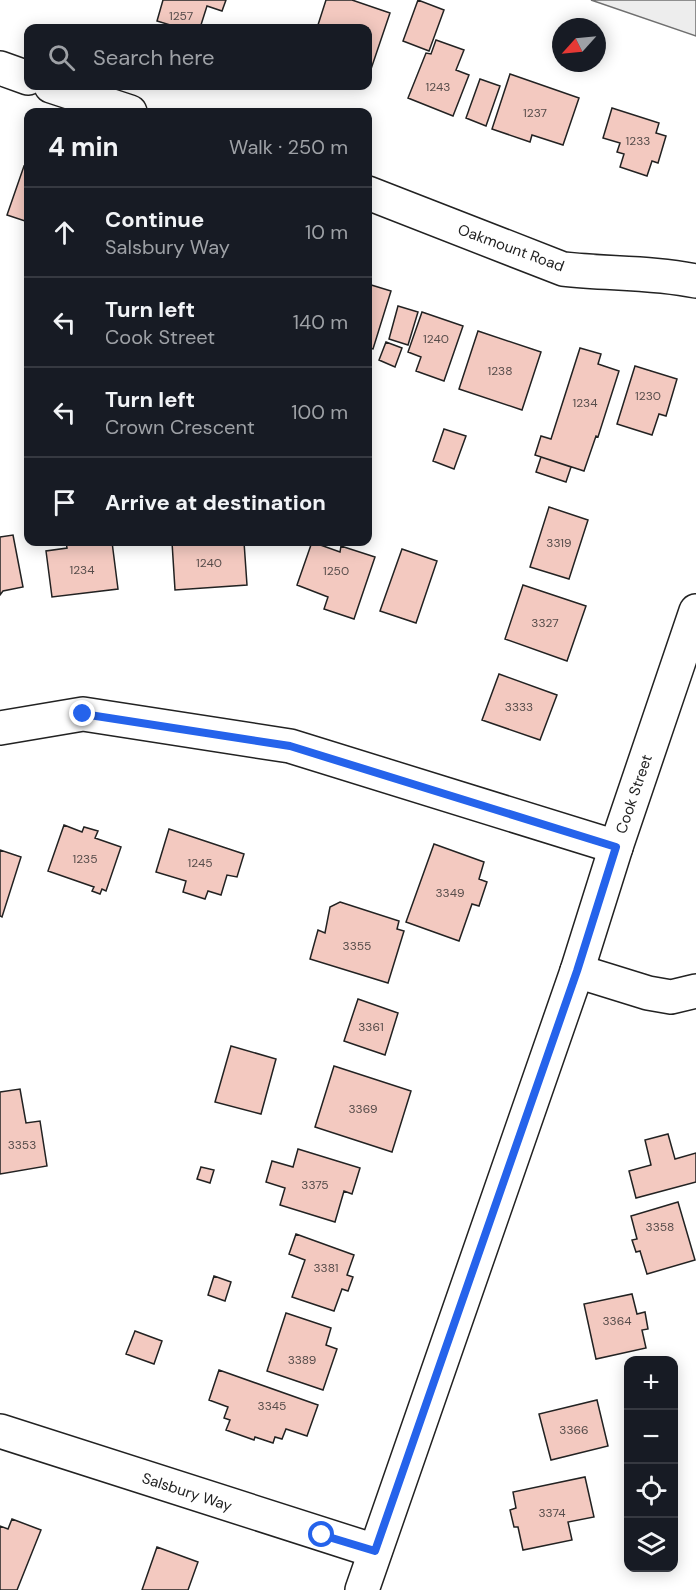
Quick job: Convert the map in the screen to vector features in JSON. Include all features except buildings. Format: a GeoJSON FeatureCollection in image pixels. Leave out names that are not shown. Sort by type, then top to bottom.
{"type":"FeatureCollection","features":[{"type":"Feature","properties":{"kind":"street"},"geometry":{"type":"LineString","coordinates":[[0,68],[24,77]]}},
{"type":"Feature","properties":{"kind":"street"},"geometry":{"type":"LineString","coordinates":[[63,90],[118,108]]}},
{"type":"Feature","properties":{"kind":"street","name":"Oakmount Road"},"geometry":{"type":"LineString","coordinates":[[372,195],[563,269],[696,280]]}},
{"type":"Feature","properties":{"kind":"street","name":"Cook Street"},"geometry":{"type":"LineString","coordinates":[[362,1590],[577,971],[616,847],[696,611]]}},
{"type":"Feature","properties":{"kind":"street"},"geometry":{"type":"LineString","coordinates":[[0,728],[83,714],[290,746],[616,847]]}},
{"type":"Feature","properties":{"kind":"street"},"geometry":{"type":"LineString","coordinates":[[577,971],[648,993],[671,997],[696,991]]}},
{"type":"Feature","properties":{"kind":"street","name":"Salsbury Way"},"geometry":{"type":"LineString","coordinates":[[0,1431],[375,1551]]}},
{"type":"Feature","properties":{"kind":"shaded area"},"geometry":{"type":"Polygon","coordinates":[[[591,0],[696,0],[696,36],[591,0]]]}},
{"type":"Feature","properties":{"kind":"route"},"geometry":{"type":"LineString","coordinates":[[83,714],[290,746],[616,847],[577,971],[375,1551],[322,1535]]}}]}
